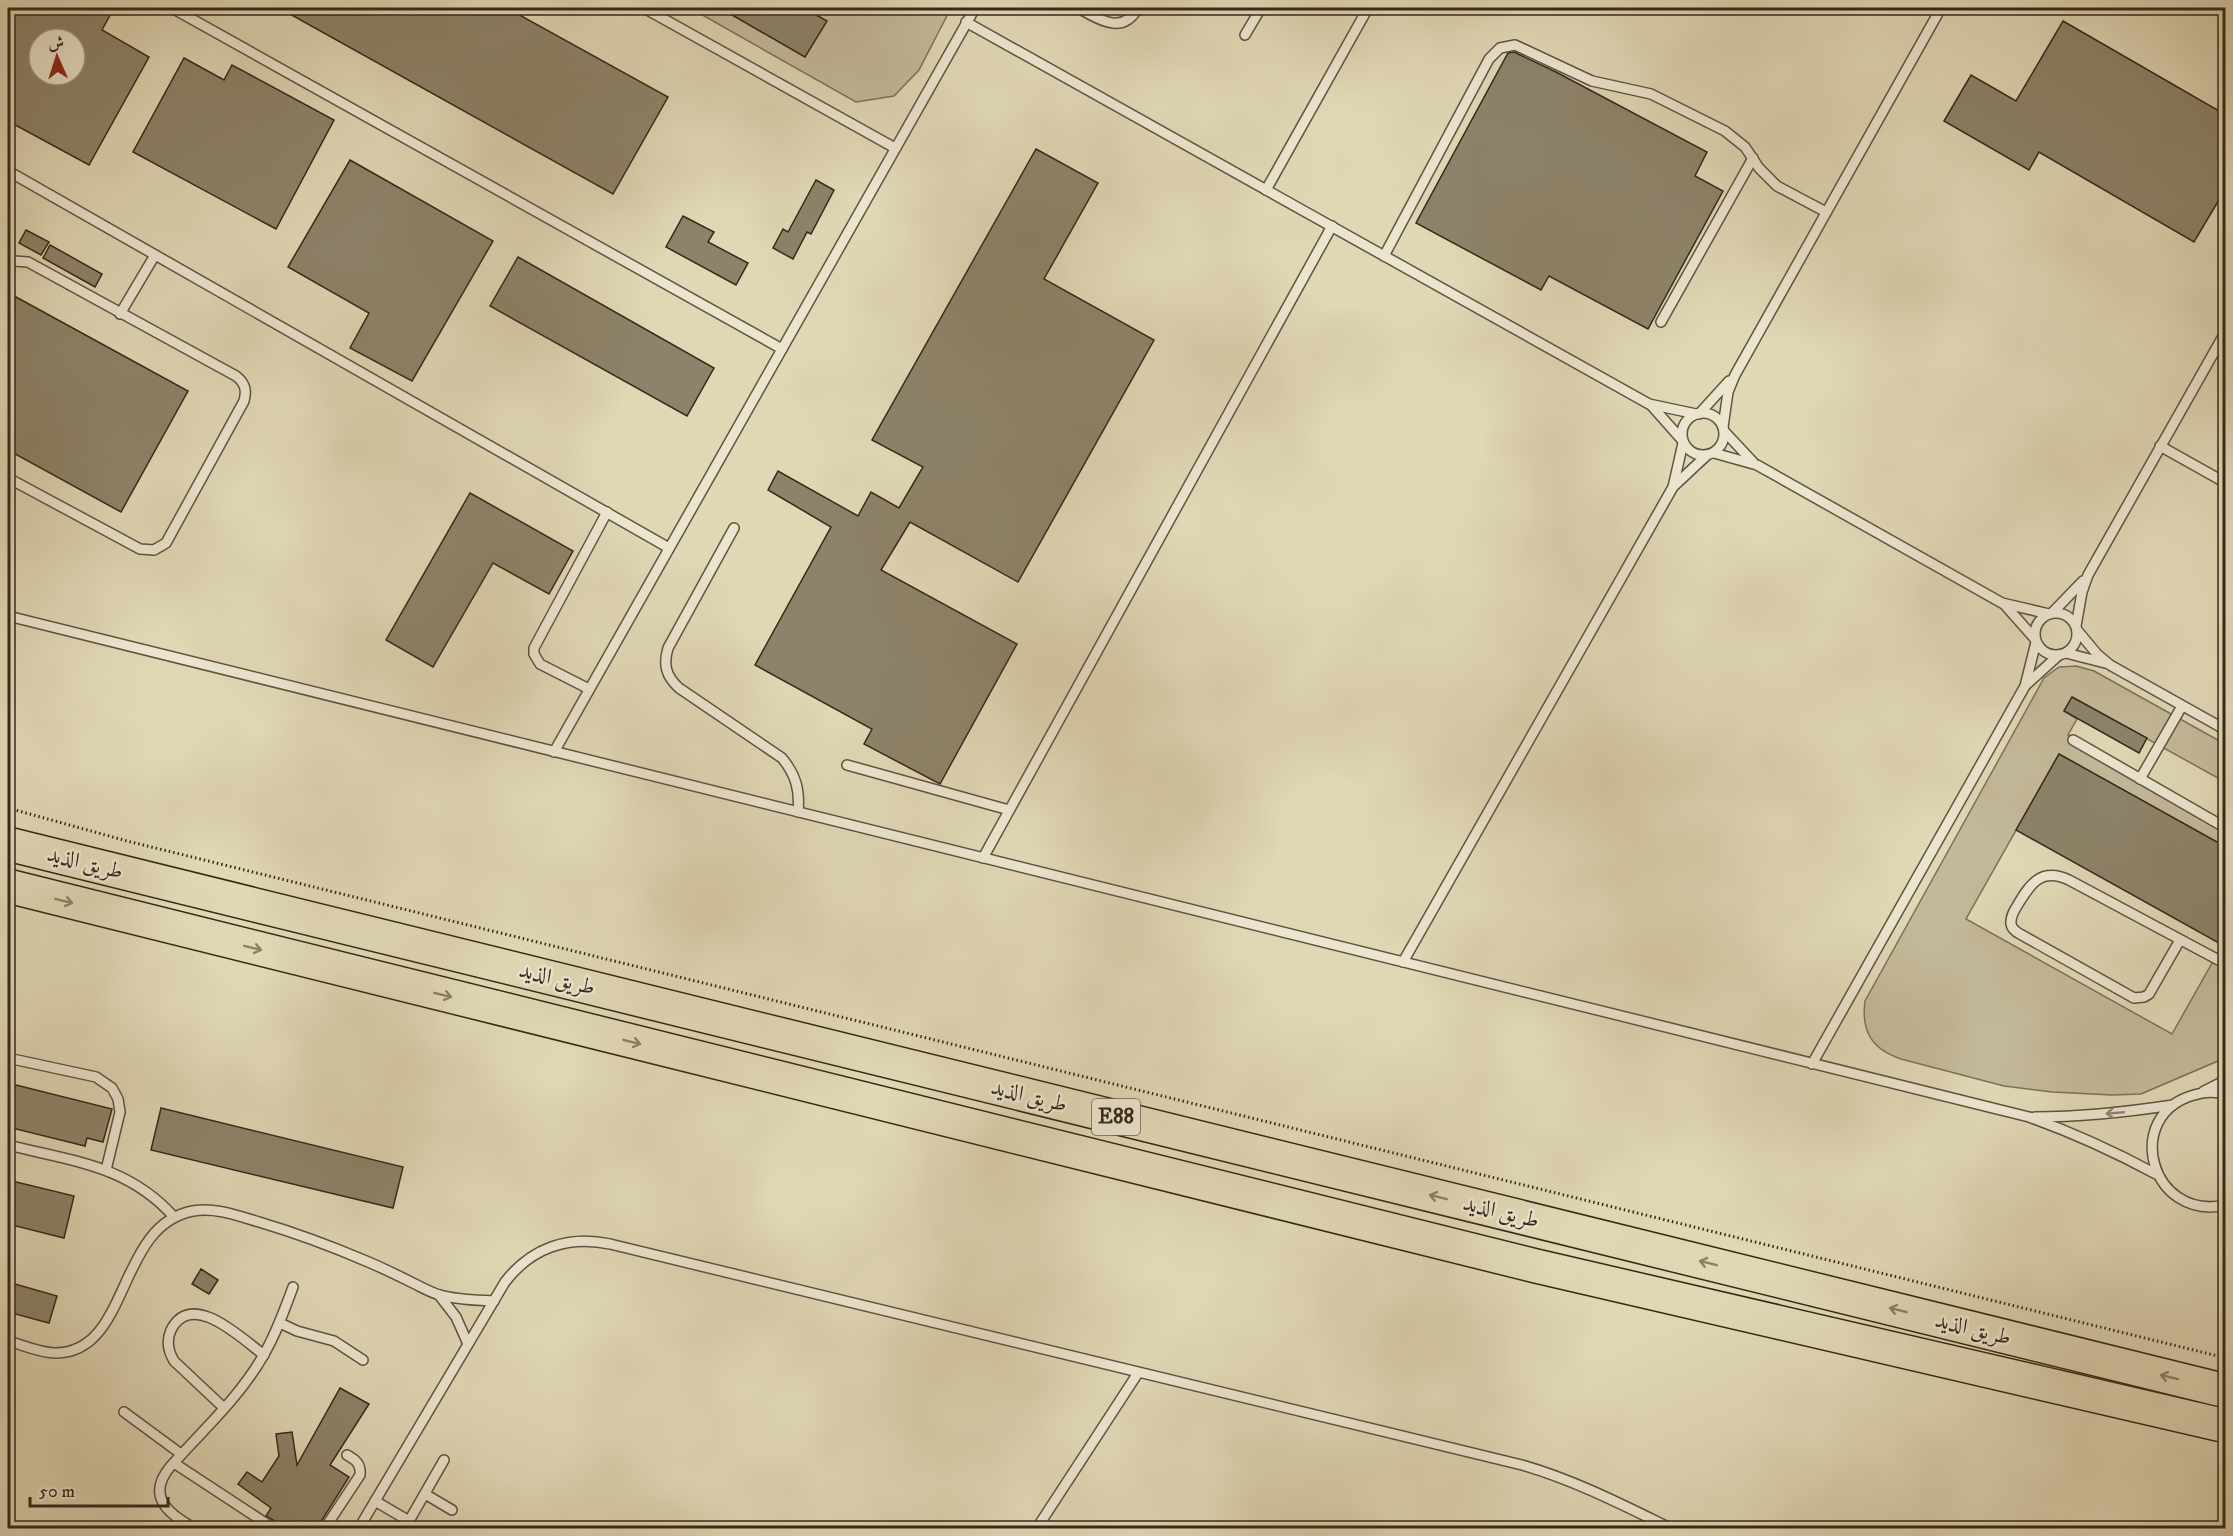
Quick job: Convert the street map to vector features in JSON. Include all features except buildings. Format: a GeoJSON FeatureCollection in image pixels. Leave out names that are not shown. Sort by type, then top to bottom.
{"type":"FeatureCollection","features":[{"type":"Feature","properties":{"kind":"highway","name":"طريق الذيد"},"geometry":{"type":"LineString","coordinates":[[8,844],[2226,1391]]}},
{"type":"Feature","properties":{"kind":"highway","name":"طريق الذيد"},"geometry":{"type":"LineString","coordinates":[[8,886],[1536,1266],[2226,1426]]}},
{"type":"Feature","properties":{"kind":"lane"},"geometry":{"type":"LineString","coordinates":[[172,8],[782,349]]}},
{"type":"Feature","properties":{"kind":"lane"},"geometry":{"type":"LineString","coordinates":[[644,8],[895,148]]}},
{"type":"Feature","properties":{"kind":"lane"},"geometry":{"type":"LineString","coordinates":[[554,752],[975,8]]}},
{"type":"Feature","properties":{"kind":"lane"},"geometry":{"type":"LineString","coordinates":[[1078,8],[1110,24],[1128,20],[1138,8]]}},
{"type":"Feature","properties":{"kind":"lane"},"geometry":{"type":"LineString","coordinates":[[1245,35],[1261,8]]}},
{"type":"Feature","properties":{"kind":"lane"},"geometry":{"type":"LineString","coordinates":[[1266,190],[1368,8]]}},
{"type":"Feature","properties":{"kind":"lane"},"geometry":{"type":"LineString","coordinates":[[1673,487],[1722,443],[1728,392],[1735,375],[1941,8]]}},
{"type":"Feature","properties":{"kind":"lane"},"geometry":{"type":"LineString","coordinates":[[966,22],[1649,404],[1713,416],[1757,465]]}},
{"type":"Feature","properties":{"kind":"lane"},"geometry":{"type":"LineString","coordinates":[[1384,256],[1489,59],[1494,52],[1507,45],[1523,48],[1602,85],[1651,94],[1725,131],[1745,147],[1763,173],[1776,186],[1826,212]]}},
{"type":"Feature","properties":{"kind":"lane"},"geometry":{"type":"LineString","coordinates":[[1661,321],[1753,158]]}},
{"type":"Feature","properties":{"kind":"lane"},"geometry":{"type":"LineString","coordinates":[[8,171],[669,548]]}},
{"type":"Feature","properties":{"kind":"lane"},"geometry":{"type":"LineString","coordinates":[[982,858],[1332,226]]}},
{"type":"Feature","properties":{"kind":"lane"},"geometry":{"type":"LineString","coordinates":[[120,314],[155,255]]}},
{"type":"Feature","properties":{"kind":"lane"},"geometry":{"type":"LineString","coordinates":[[8,264],[14,261],[28,262],[237,376],[245,387],[244,401],[166,543],[154,550],[140,549],[8,478]]}},
{"type":"Feature","properties":{"kind":"lane"},"geometry":{"type":"LineString","coordinates":[[2025,686],[2075,643],[2082,591],[2088,575],[2226,330]]}},
{"type":"Feature","properties":{"kind":"lane"},"geometry":{"type":"LineString","coordinates":[[1403,962],[1673,487],[1683,442],[1683,428],[1690,417],[1697,414],[1735,375]]}},
{"type":"Feature","properties":{"kind":"lane"},"geometry":{"type":"LineString","coordinates":[[1649,404],[1693,453],[1710,454],[1757,465],[2002,603],[2066,615],[2097,654],[2110,665],[2226,730]]}},
{"type":"Feature","properties":{"kind":"lane"},"geometry":{"type":"LineString","coordinates":[[2160,446],[2226,483]]}},
{"type":"Feature","properties":{"kind":"lane"},"geometry":{"type":"LineString","coordinates":[[590,689],[540,664],[534,654],[534,648],[607,512]]}},
{"type":"Feature","properties":{"kind":"lane"},"geometry":{"type":"LineString","coordinates":[[734,528],[668,648],[665,659],[666,670],[671,680],[679,688],[782,758],[792,770],[798,783],[800,797],[798,812]]}},
{"type":"Feature","properties":{"kind":"lane"},"geometry":{"type":"LineString","coordinates":[[1812,1064],[2025,686],[2036,641],[2034,633],[2038,621],[2050,613],[2088,575]]}},
{"type":"Feature","properties":{"kind":"lane"},"geometry":{"type":"LineString","coordinates":[[2002,603],[2045,653],[2062,654],[2110,665]]}},
{"type":"Feature","properties":{"kind":"lane"},"geometry":{"type":"LineString","coordinates":[[8,616],[2029,1117],[2073,1133],[2157,1174]]}},
{"type":"Feature","properties":{"kind":"lane"},"geometry":{"type":"LineString","coordinates":[[2140,779],[2182,706]]}},
{"type":"Feature","properties":{"kind":"lane"},"geometry":{"type":"LineString","coordinates":[[2073,740],[2226,828]]}},
{"type":"Feature","properties":{"kind":"lane"},"geometry":{"type":"LineString","coordinates":[[847,765],[1009,810]]}},
{"type":"Feature","properties":{"kind":"lane"},"geometry":{"type":"LineString","coordinates":[[2180,940],[2149,994],[2139,999],[2020,934],[2013,928],[2011,918],[2032,882],[2050,875],[2060,876],[2226,964]]}},
{"type":"Feature","properties":{"kind":"lane"},"geometry":{"type":"LineString","coordinates":[[8,1058],[96,1077],[112,1088],[118,1099],[120,1112],[105,1170]]}},
{"type":"Feature","properties":{"kind":"lane"},"geometry":{"type":"LineString","coordinates":[[2226,1080],[2173,1105],[2160,1119],[2153,1136],[2151,1156],[2157,1174],[2166,1189],[2180,1200],[2196,1206],[2226,1205]]}},
{"type":"Feature","properties":{"kind":"lane"},"geometry":{"type":"LineString","coordinates":[[2200,1093],[2226,1095]]}},
{"type":"Feature","properties":{"kind":"lane"},"geometry":{"type":"LineString","coordinates":[[2029,1117],[2097,1115],[2173,1105]]}},
{"type":"Feature","properties":{"kind":"lane"},"geometry":{"type":"LineString","coordinates":[[8,1145],[122,1176],[150,1193],[174,1217]]}},
{"type":"Feature","properties":{"kind":"lane"},"geometry":{"type":"LineString","coordinates":[[8,1341],[57,1353],[68,1352],[87,1343],[102,1328],[146,1242],[174,1217],[206,1210],[238,1216],[326,1245],[439,1295],[494,1300]]}},
{"type":"Feature","properties":{"kind":"lane"},"geometry":{"type":"LineString","coordinates":[[359,1528],[494,1300],[513,1272],[545,1248],[571,1241],[597,1241],[1546,1472],[1592,1490],[1670,1528]]}},
{"type":"Feature","properties":{"kind":"lane"},"geometry":{"type":"LineString","coordinates":[[194,1528],[169,1513],[162,1500],[160,1486],[162,1479],[245,1383],[264,1355],[280,1323],[293,1287]]}},
{"type":"Feature","properties":{"kind":"lane"},"geometry":{"type":"LineString","coordinates":[[439,1295],[456,1317],[468,1344]]}},
{"type":"Feature","properties":{"kind":"lane"},"geometry":{"type":"LineString","coordinates":[[224,1408],[174,1361],[170,1354],[168,1339],[175,1325],[187,1315],[210,1317],[264,1355]]}},
{"type":"Feature","properties":{"kind":"lane"},"geometry":{"type":"LineString","coordinates":[[280,1323],[297,1331],[334,1341],[363,1360]]}},
{"type":"Feature","properties":{"kind":"lane"},"geometry":{"type":"LineString","coordinates":[[1037,1528],[1138,1373]]}},
{"type":"Feature","properties":{"kind":"lane"},"geometry":{"type":"LineString","coordinates":[[123,1412],[182,1454]]}},
{"type":"Feature","properties":{"kind":"lane"},"geometry":{"type":"LineString","coordinates":[[325,1528],[360,1475],[359,1465],[347,1455]]}},
{"type":"Feature","properties":{"kind":"lane"},"geometry":{"type":"LineString","coordinates":[[375,1501],[407,1525],[444,1460]]}},
{"type":"Feature","properties":{"kind":"lane"},"geometry":{"type":"LineString","coordinates":[[174,1463],[273,1528]]}},
{"type":"Feature","properties":{"kind":"lane"},"geometry":{"type":"LineString","coordinates":[[425,1494],[452,1510]]}},
{"type":"Feature","properties":{"kind":"path"},"geometry":{"type":"LineString","coordinates":[[8,808],[127,841],[2226,1358]]}},
{"type":"Feature","properties":{"kind":"shaded area"},"geometry":{"type":"Polygon","coordinates":[[[690,8],[720,8],[805,57],[826,21],[804,8],[951,8],[919,70],[894,96],[856,102],[690,8]]]}},
{"type":"Feature","properties":{"kind":"shaded area"},"geometry":{"type":"Polygon","coordinates":[[[2076,666],[2094,671],[2225,744],[2225,782],[2072,697],[2064,711],[2077,719],[2068,735],[2225,823],[2225,847],[2059,754],[1966,919],[2172,1034],[2225,940],[2225,1056],[2141,1094],[2052,1092],[2004,1086],[1891,1055],[1871,1038],[1865,1022],[1865,1001],[2044,678],[2059,667],[2076,666]]]}}]}
